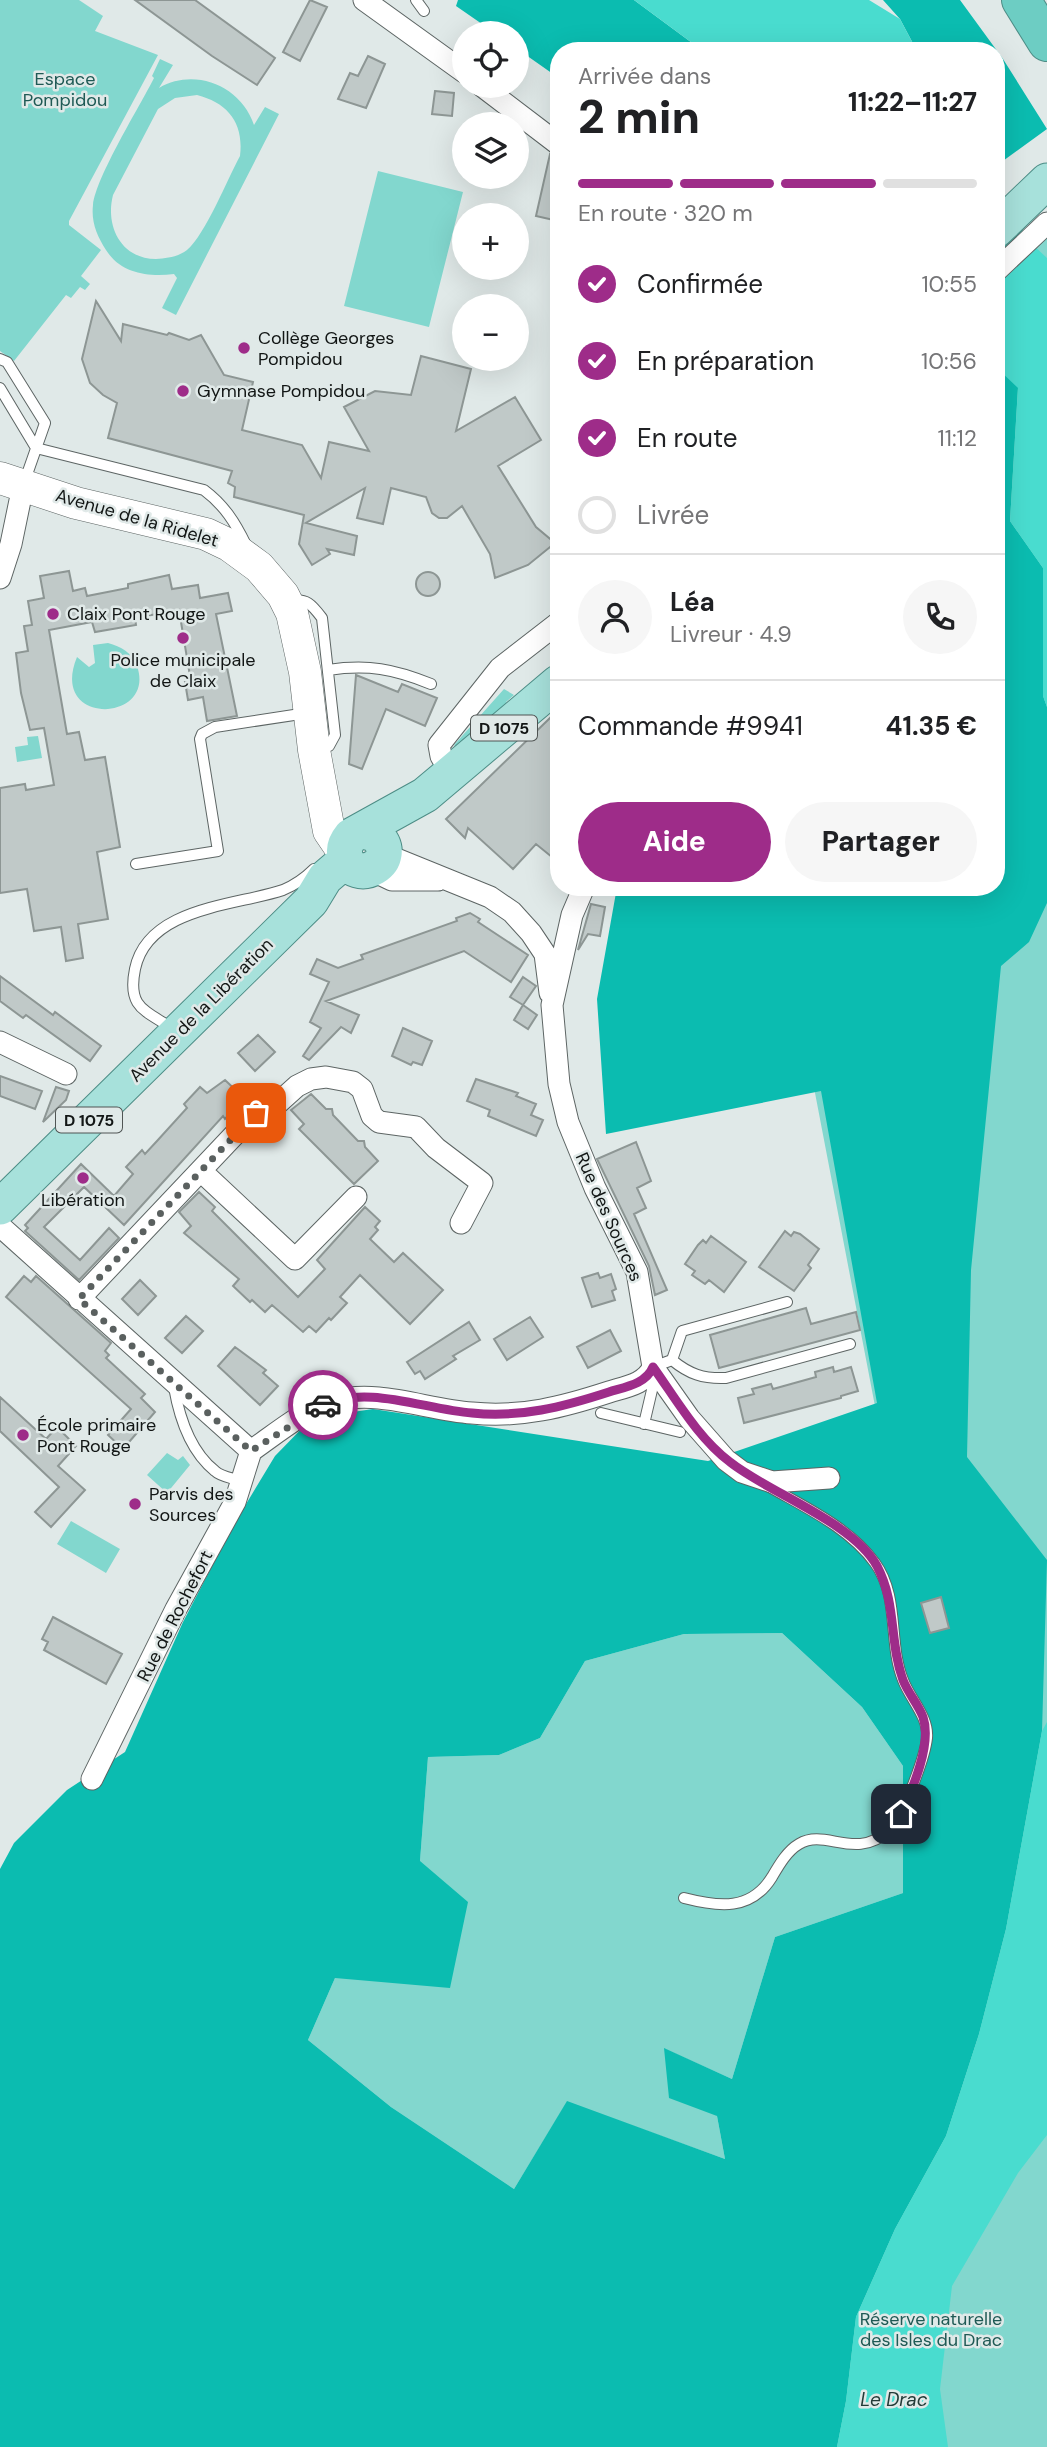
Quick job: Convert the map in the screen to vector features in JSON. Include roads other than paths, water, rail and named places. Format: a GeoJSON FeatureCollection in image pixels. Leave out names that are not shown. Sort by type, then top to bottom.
{"type":"FeatureCollection","features":[{"type":"Feature","properties":{"kind":"highway"},"geometry":{"type":"LineString","coordinates":[[1021,0],[1047,42]]}},
{"type":"Feature","properties":{"kind":"main road"},"geometry":{"type":"LineString","coordinates":[[1005,222],[1044,185]]}},
{"type":"Feature","properties":{"kind":"main road","name":"Avenue de la Ridelet"},"geometry":{"type":"LineString","coordinates":[[11,482],[76,503],[206,534],[253,560],[287,602],[301,647],[317,761],[362,853]]}},
{"type":"Feature","properties":{"kind":"main road","name":"Avenue de la Libération"},"geometry":{"type":"LineString","coordinates":[[0,1207],[311,901],[325,878],[362,853],[450,772],[550,698]]}},
{"type":"Feature","properties":{"kind":"street"},"geometry":{"type":"LineString","coordinates":[[364,0],[452,63]]}},
{"type":"Feature","properties":{"kind":"street"},"geometry":{"type":"LineString","coordinates":[[498,98],[550,138]]}},
{"type":"Feature","properties":{"kind":"street"},"geometry":{"type":"LineString","coordinates":[[1005,263],[1047,223]]}},
{"type":"Feature","properties":{"kind":"street"},"geometry":{"type":"LineString","coordinates":[[0,578],[11,482]]}},
{"type":"Feature","properties":{"kind":"street"},"geometry":{"type":"LineString","coordinates":[[450,772],[441,756],[439,745],[500,668],[550,629]]}},
{"type":"Feature","properties":{"kind":"street"},"geometry":{"type":"LineString","coordinates":[[362,853],[391,880],[443,880],[490,897],[512,912],[545,954],[552,1005]]}},
{"type":"Feature","properties":{"kind":"street","name":"Rue des Sources"},"geometry":{"type":"LineString","coordinates":[[580,896],[572,915],[552,1005],[559,1084],[568,1122],[595,1188],[637,1272],[659,1367],[689,1419],[726,1460],[753,1477],[789,1483],[829,1478]]}},
{"type":"Feature","properties":{"kind":"street"},"geometry":{"type":"LineString","coordinates":[[0,1042],[66,1074]]}},
{"type":"Feature","properties":{"kind":"street"},"geometry":{"type":"LineString","coordinates":[[79,1299],[256,1113],[277,1104],[297,1086],[311,1080],[339,1078],[353,1082],[362,1089],[372,1116],[380,1122],[416,1127],[436,1148],[482,1183],[461,1223]]}},
{"type":"Feature","properties":{"kind":"street"},"geometry":{"type":"LineString","coordinates":[[201,1171],[295,1259],[356,1197]]}},
{"type":"Feature","properties":{"kind":"street"},"geometry":{"type":"LineString","coordinates":[[0,1226],[251,1451],[333,1401],[373,1398],[471,1413],[519,1415],[566,1406],[634,1384],[659,1367]]}},
{"type":"Feature","properties":{"kind":"street","name":"Rue de Rochefort"},"geometry":{"type":"LineString","coordinates":[[92,1779],[176,1609],[235,1502],[251,1451]]}},
{"type":"Feature","properties":{"kind":"lane"},"geometry":{"type":"LineString","coordinates":[[416,0],[424,10]]}},
{"type":"Feature","properties":{"kind":"lane"},"geometry":{"type":"LineString","coordinates":[[0,359],[7,362],[45,423],[36,448],[11,482]]}},
{"type":"Feature","properties":{"kind":"lane"},"geometry":{"type":"LineString","coordinates":[[0,388],[36,448],[204,490],[217,499],[235,522],[253,560]]}},
{"type":"Feature","properties":{"kind":"lane"},"geometry":{"type":"LineString","coordinates":[[287,602],[304,600],[311,603],[322,618],[335,736],[317,761]]}},
{"type":"Feature","properties":{"kind":"lane"},"geometry":{"type":"LineString","coordinates":[[328,670],[359,666],[400,672],[432,684]]}},
{"type":"Feature","properties":{"kind":"lane"},"geometry":{"type":"LineString","coordinates":[[136,864],[218,851],[200,739],[202,734],[215,727],[310,713]]}},
{"type":"Feature","properties":{"kind":"lane"},"geometry":{"type":"LineString","coordinates":[[176,1031],[138,1006],[131,986],[137,960],[151,939],[173,922],[284,889],[302,880],[323,862],[362,853]]}},
{"type":"Feature","properties":{"kind":"lane"},"geometry":{"type":"LineString","coordinates":[[645,1423],[659,1367],[682,1331],[787,1302]]}},
{"type":"Feature","properties":{"kind":"lane"},"geometry":{"type":"LineString","coordinates":[[659,1367],[712,1379],[726,1378],[850,1343]]}},
{"type":"Feature","properties":{"kind":"lane"},"geometry":{"type":"LineString","coordinates":[[174,1384],[179,1413],[197,1451],[216,1473],[241,1481]]}},
{"type":"Feature","properties":{"kind":"lane"},"geometry":{"type":"LineString","coordinates":[[601,1413],[680,1432]]}},
{"type":"Feature","properties":{"kind":"lane"},"geometry":{"type":"LineString","coordinates":[[684,1898],[709,1904],[743,1903],[767,1885],[789,1852],[801,1843],[814,1840],[868,1844],[878,1840],[895,1826],[908,1798],[927,1739],[922,1715],[903,1680],[890,1597],[876,1563],[851,1538],[827,1521],[753,1477]]}},
{"type":"Feature","properties":{"kind":"water"},"geometry":{"type":"Polygon","coordinates":[[[634,0],[869,0],[900,19],[912,42],[691,42],[634,0]]]}},
{"type":"Feature","properties":{"kind":"water"},"geometry":{"type":"Polygon","coordinates":[[[1005,205],[1033,245],[1047,258],[1047,707],[1043,696],[1043,568],[1010,521],[1018,388],[1005,376],[1005,205]]]}},
{"type":"Feature","properties":{"kind":"water","name":"Le Drac"},"geometry":{"type":"Polygon","coordinates":[[[1047,1722],[1047,2135],[1018,2173],[952,2286],[940,2389],[948,2447],[837,2447],[846,2401],[856,2317],[895,2229],[946,2136],[979,2034],[1006,1929],[1042,1731],[1047,1722]]]}},
{"type":"Feature","properties":{"kind":"place","name":"Collège Georges Pompidou"},"geometry":{"type":"Point","coordinates":[244,348]}},
{"type":"Feature","properties":{"kind":"place","name":"Gymnase Pompidou"},"geometry":{"type":"Point","coordinates":[183,391]}},
{"type":"Feature","properties":{"kind":"place","name":"Claix Pont Rouge"},"geometry":{"type":"Point","coordinates":[53,614]}},
{"type":"Feature","properties":{"kind":"place","name":"Police municipale de Claix"},"geometry":{"type":"Point","coordinates":[183,638]}},
{"type":"Feature","properties":{"kind":"place","name":"Libération"},"geometry":{"type":"Point","coordinates":[83,1178]}},
{"type":"Feature","properties":{"kind":"place","name":"École primaire Pont Rouge"},"geometry":{"type":"Point","coordinates":[23,1435]}},
{"type":"Feature","properties":{"kind":"place","name":"Parvis des Sources"},"geometry":{"type":"Point","coordinates":[135,1504]}},
{"type":"Feature","properties":{"kind":"park label","name":"Espace Pompidou"},"geometry":{"type":"Point","coordinates":[65,89]}},
{"type":"Feature","properties":{"kind":"park label","name":"Réserve naturelle des Isles du Drac"},"geometry":{"type":"Point","coordinates":[931,2329]}}]}
